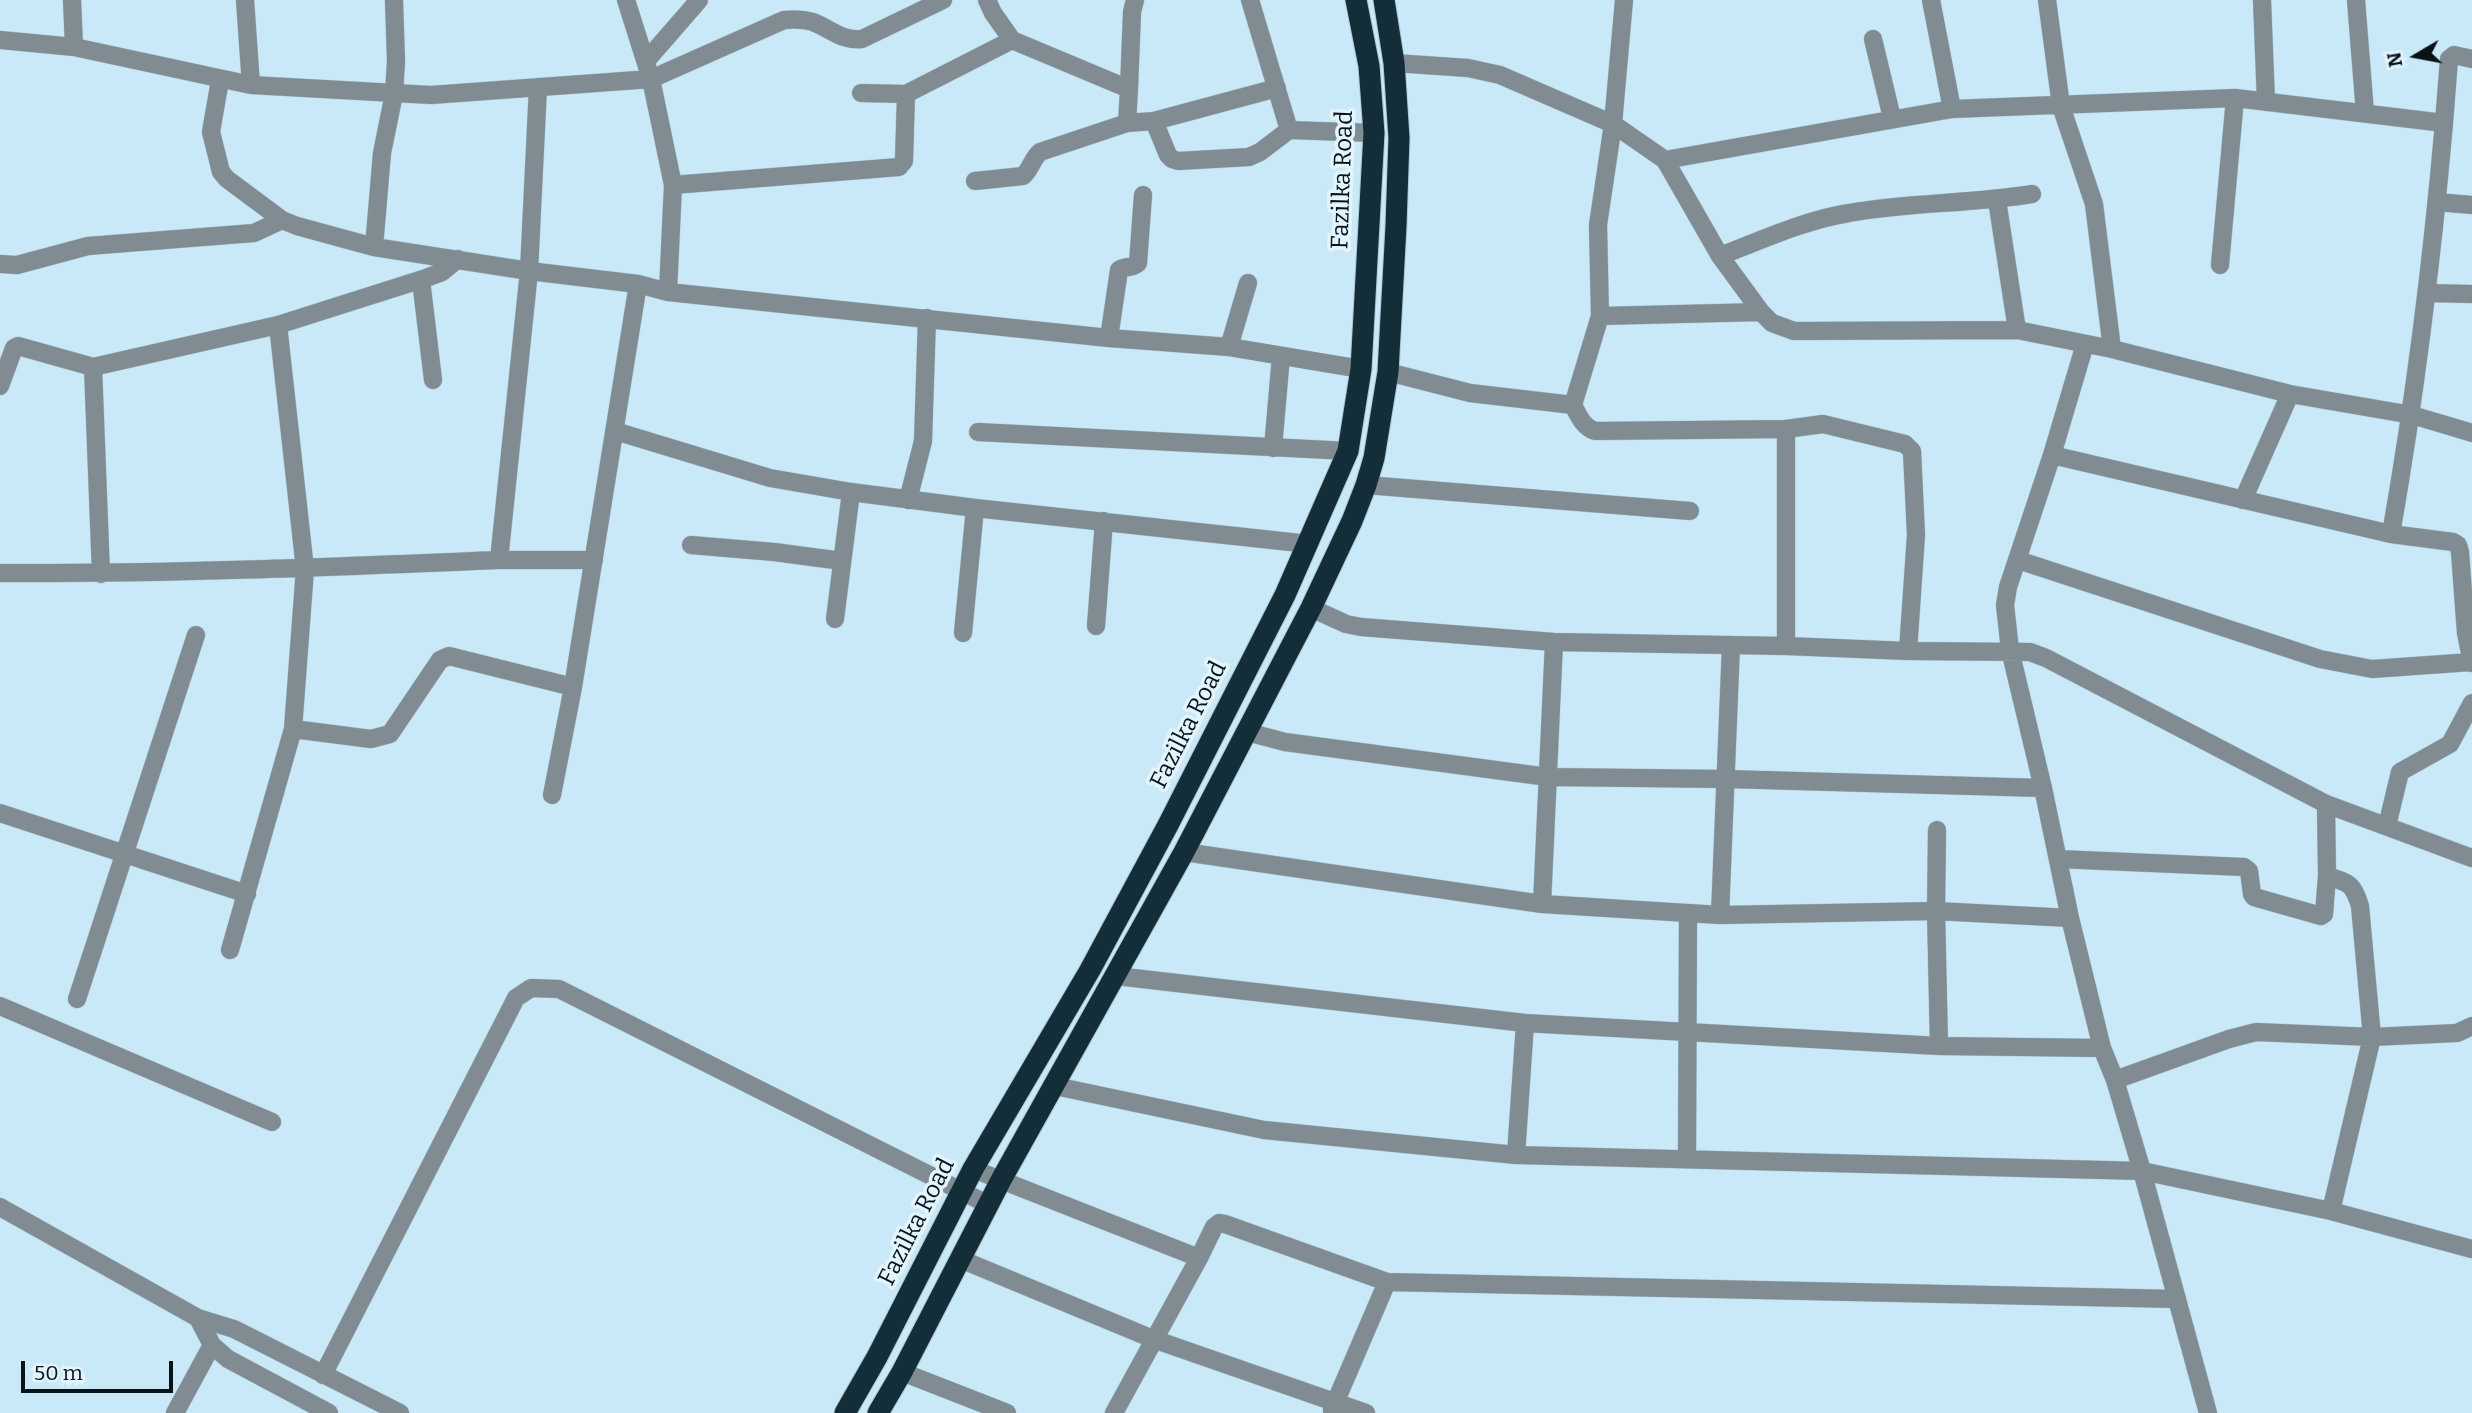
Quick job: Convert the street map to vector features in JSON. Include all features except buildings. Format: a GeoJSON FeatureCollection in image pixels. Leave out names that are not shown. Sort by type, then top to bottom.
{"type":"FeatureCollection","features":[{"type":"Feature","properties":{"kind":"highway","name":"Fazilka Road"},"geometry":{"type":"LineString","coordinates":[[845,1413],[877,1357],[973,1169],[1097,958],[1174,813],[1309,544],[1348,452],[1361,369],[1374,133],[1369,66],[1356,0]]}},
{"type":"Feature","properties":{"kind":"highway"},"geometry":{"type":"LineString","coordinates":[[878,1413],[1001,1180],[1116,976],[1247,733],[1311,608],[1366,485],[1374,458],[1388,372],[1399,138],[1394,63],[1386,10],[1398,0]]}},
{"type":"Feature","properties":{"kind":"street"},"geometry":{"type":"LineString","coordinates":[[72,0],[74,47]]}},
{"type":"Feature","properties":{"kind":"street"},"geometry":{"type":"LineString","coordinates":[[245,0],[251,85]]}},
{"type":"Feature","properties":{"kind":"street"},"geometry":{"type":"LineString","coordinates":[[374,247],[382,152],[394,94],[397,61],[394,0]]}},
{"type":"Feature","properties":{"kind":"street"},"geometry":{"type":"LineString","coordinates":[[626,0],[648,70],[673,184],[668,292]]}},
{"type":"Feature","properties":{"kind":"street"},"geometry":{"type":"LineString","coordinates":[[648,70],[699,0]]}},
{"type":"Feature","properties":{"kind":"street"},"geometry":{"type":"LineString","coordinates":[[0,40],[74,47],[251,85],[394,94],[442,94],[538,87],[648,70],[784,20],[798,19],[814,23],[850,40],[862,39],[943,0]]}},
{"type":"Feature","properties":{"kind":"street"},"geometry":{"type":"LineString","coordinates":[[987,0],[1012,40],[1129,89]]}},
{"type":"Feature","properties":{"kind":"street"},"geometry":{"type":"LineString","coordinates":[[1127,123],[1132,12],[1135,0]]}},
{"type":"Feature","properties":{"kind":"street"},"geometry":{"type":"LineString","coordinates":[[1250,0],[1289,130]]}},
{"type":"Feature","properties":{"kind":"street"},"geometry":{"type":"LineString","coordinates":[[1624,0],[1613,124],[1598,225],[1600,316],[1573,405],[1583,423],[1595,430],[1786,429],[1823,424],[1905,444],[1912,451],[1916,535],[1908,651]]}},
{"type":"Feature","properties":{"kind":"street"},"geometry":{"type":"LineString","coordinates":[[1931,0],[1952,109]]}},
{"type":"Feature","properties":{"kind":"street"},"geometry":{"type":"LineString","coordinates":[[2047,0],[2061,106],[2094,204],[2112,349]]}},
{"type":"Feature","properties":{"kind":"street"},"geometry":{"type":"LineString","coordinates":[[2262,0],[2266,102]]}},
{"type":"Feature","properties":{"kind":"street"},"geometry":{"type":"LineString","coordinates":[[2356,0],[2365,113]]}},
{"type":"Feature","properties":{"kind":"street"},"geometry":{"type":"LineString","coordinates":[[1873,39],[1892,118]]}},
{"type":"Feature","properties":{"kind":"street"},"geometry":{"type":"LineString","coordinates":[[861,93],[906,94],[1012,40]]}},
{"type":"Feature","properties":{"kind":"street"},"geometry":{"type":"LineString","coordinates":[[2391,534],[2412,415],[2427,293],[2449,59],[2454,55],[2472,59]]}},
{"type":"Feature","properties":{"kind":"street"},"geometry":{"type":"LineString","coordinates":[[1394,63],[1468,68],[1500,75],[1613,124],[1665,160],[1720,256],[1761,312],[1772,323],[1794,331],[2017,330],[2112,349],[2290,394],[2412,415],[2472,433]]}},
{"type":"Feature","properties":{"kind":"street"},"geometry":{"type":"LineString","coordinates":[[220,80],[211,132],[221,172],[226,179],[282,220],[374,247],[638,285],[668,292],[1109,338],[1229,347],[1361,369]]}},
{"type":"Feature","properties":{"kind":"street"},"geometry":{"type":"LineString","coordinates":[[499,559],[528,271],[538,87]]}},
{"type":"Feature","properties":{"kind":"street"},"geometry":{"type":"LineString","coordinates":[[975,181],[1023,176],[1040,152],[1127,123],[1154,121],[1277,89]]}},
{"type":"Feature","properties":{"kind":"street"},"geometry":{"type":"LineString","coordinates":[[673,184],[899,167],[904,161],[906,94]]}},
{"type":"Feature","properties":{"kind":"street"},"geometry":{"type":"LineString","coordinates":[[1665,160],[1952,109],[2235,98],[2444,123]]}},
{"type":"Feature","properties":{"kind":"street"},"geometry":{"type":"LineString","coordinates":[[2220,265],[2235,98]]}},
{"type":"Feature","properties":{"kind":"street"},"geometry":{"type":"LineString","coordinates":[[1154,121],[1168,155],[1171,159],[1178,160],[1249,157],[1289,130],[1374,133]]}},
{"type":"Feature","properties":{"kind":"street"},"geometry":{"type":"LineString","coordinates":[[1720,256],[1819,219],[1850,212],[1997,200],[2032,194]]}},
{"type":"Feature","properties":{"kind":"street"},"geometry":{"type":"LineString","coordinates":[[1109,338],[1119,270],[1138,263],[1143,195]]}},
{"type":"Feature","properties":{"kind":"street"},"geometry":{"type":"LineString","coordinates":[[1997,200],[2017,330]]}},
{"type":"Feature","properties":{"kind":"street"},"geometry":{"type":"LineString","coordinates":[[2437,202],[2472,205]]}},
{"type":"Feature","properties":{"kind":"street"},"geometry":{"type":"LineString","coordinates":[[0,264],[17,265],[88,246],[254,233],[282,220]]}},
{"type":"Feature","properties":{"kind":"street"},"geometry":{"type":"LineString","coordinates":[[0,386],[14,348],[18,346],[93,367],[278,325],[421,280],[442,272],[458,259]]}},
{"type":"Feature","properties":{"kind":"street"},"geometry":{"type":"LineString","coordinates":[[421,280],[433,380]]}},
{"type":"Feature","properties":{"kind":"street"},"geometry":{"type":"LineString","coordinates":[[1229,347],[1248,283]]}},
{"type":"Feature","properties":{"kind":"street"},"geometry":{"type":"LineString","coordinates":[[552,795],[573,687],[638,285]]}},
{"type":"Feature","properties":{"kind":"street"},"geometry":{"type":"LineString","coordinates":[[2427,293],[2472,294]]}},
{"type":"Feature","properties":{"kind":"street"},"geometry":{"type":"LineString","coordinates":[[1600,316],[1761,312]]}},
{"type":"Feature","properties":{"kind":"street"},"geometry":{"type":"LineString","coordinates":[[908,500],[923,441],[927,318]]}},
{"type":"Feature","properties":{"kind":"street"},"geometry":{"type":"LineString","coordinates":[[230,950],[293,729],[305,569],[278,325]]}},
{"type":"Feature","properties":{"kind":"street"},"geometry":{"type":"LineString","coordinates":[[2085,344],[2052,456],[2008,587],[2005,605],[2010,650],[2102,1048],[2115,1080],[2142,1171],[2208,1413]]}},
{"type":"Feature","properties":{"kind":"street"},"geometry":{"type":"LineString","coordinates":[[1273,448],[1281,356]]}},
{"type":"Feature","properties":{"kind":"street"},"geometry":{"type":"LineString","coordinates":[[93,367],[101,574]]}},
{"type":"Feature","properties":{"kind":"street"},"geometry":{"type":"LineString","coordinates":[[1388,372],[1470,393],[1573,405]]}},
{"type":"Feature","properties":{"kind":"street"},"geometry":{"type":"LineString","coordinates":[[2243,500],[2290,394]]}},
{"type":"Feature","properties":{"kind":"street"},"geometry":{"type":"LineString","coordinates":[[1786,429],[1786,646]]}},
{"type":"Feature","properties":{"kind":"street"},"geometry":{"type":"LineString","coordinates":[[615,431],[770,478],[851,492],[1309,544]]}},
{"type":"Feature","properties":{"kind":"street"},"geometry":{"type":"LineString","coordinates":[[978,432],[1348,452]]}},
{"type":"Feature","properties":{"kind":"street"},"geometry":{"type":"LineString","coordinates":[[2018,560],[2320,659],[2372,669],[2472,663],[2460,552],[2458,545],[2453,542],[2391,534],[2052,456]]}},
{"type":"Feature","properties":{"kind":"street"},"geometry":{"type":"LineString","coordinates":[[1366,485],[1690,511]]}},
{"type":"Feature","properties":{"kind":"street"},"geometry":{"type":"LineString","coordinates":[[835,619],[851,492]]}},
{"type":"Feature","properties":{"kind":"street"},"geometry":{"type":"LineString","coordinates":[[963,633],[975,508]]}},
{"type":"Feature","properties":{"kind":"street"},"geometry":{"type":"LineString","coordinates":[[1096,626],[1104,522]]}},
{"type":"Feature","properties":{"kind":"street"},"geometry":{"type":"LineString","coordinates":[[691,545],[842,561]]}},
{"type":"Feature","properties":{"kind":"street"},"geometry":{"type":"LineString","coordinates":[[0,573],[101,574],[305,569],[499,559],[594,561]]}},
{"type":"Feature","properties":{"kind":"street"},"geometry":{"type":"LineString","coordinates":[[1311,608],[1346,624],[1361,627],[1554,642],[2030,652],[2326,804],[2472,858]]}},
{"type":"Feature","properties":{"kind":"street"},"geometry":{"type":"LineString","coordinates":[[78,999],[196,635]]}},
{"type":"Feature","properties":{"kind":"street"},"geometry":{"type":"LineString","coordinates":[[1542,904],[1554,642]]}},
{"type":"Feature","properties":{"kind":"street"},"geometry":{"type":"LineString","coordinates":[[1720,915],[1731,645]]}},
{"type":"Feature","properties":{"kind":"street"},"geometry":{"type":"LineString","coordinates":[[293,729],[371,739],[390,734],[440,660],[449,656],[573,687]]}},
{"type":"Feature","properties":{"kind":"street"},"geometry":{"type":"LineString","coordinates":[[2387,826],[2400,772],[2449,744],[2472,703]]}},
{"type":"Feature","properties":{"kind":"street"},"geometry":{"type":"LineString","coordinates":[[1247,733],[1285,742],[1548,777],[2043,788]]}},
{"type":"Feature","properties":{"kind":"street"},"geometry":{"type":"LineString","coordinates":[[2058,859],[2244,867],[2249,871],[2254,897],[2321,916],[2324,914],[2327,876],[2326,804]]}},
{"type":"Feature","properties":{"kind":"street"},"geometry":{"type":"LineString","coordinates":[[0,813],[247,894]]}},
{"type":"Feature","properties":{"kind":"street"},"geometry":{"type":"LineString","coordinates":[[1937,830],[1939,1046]]}},
{"type":"Feature","properties":{"kind":"street"},"geometry":{"type":"LineString","coordinates":[[1184,852],[1542,904],[1720,915],[1936,911],[2070,918]]}},
{"type":"Feature","properties":{"kind":"street"},"geometry":{"type":"LineString","coordinates":[[2327,876],[2350,884],[2356,892],[2360,906],[2372,1037],[2331,1211]]}},
{"type":"Feature","properties":{"kind":"street"},"geometry":{"type":"LineString","coordinates":[[1687,1159],[1688,913]]}},
{"type":"Feature","properties":{"kind":"street"},"geometry":{"type":"LineString","coordinates":[[1116,976],[1525,1023],[1939,1046],[2102,1048]]}},
{"type":"Feature","properties":{"kind":"street"},"geometry":{"type":"LineString","coordinates":[[323,1375],[516,998],[531,988],[559,989],[989,1205]]}},
{"type":"Feature","properties":{"kind":"street"},"geometry":{"type":"LineString","coordinates":[[0,1006],[272,1122]]}},
{"type":"Feature","properties":{"kind":"street"},"geometry":{"type":"LineString","coordinates":[[1516,1154],[1525,1023]]}},
{"type":"Feature","properties":{"kind":"street"},"geometry":{"type":"LineString","coordinates":[[2115,1080],[2256,1032],[2372,1037],[2457,1033],[2472,1026]]}},
{"type":"Feature","properties":{"kind":"street"},"geometry":{"type":"LineString","coordinates":[[1055,1086],[1264,1130],[1516,1154],[2142,1171],[2331,1211],[2472,1249]]}},
{"type":"Feature","properties":{"kind":"street"},"geometry":{"type":"LineString","coordinates":[[973,1169],[1199,1258]]}},
{"type":"Feature","properties":{"kind":"street"},"geometry":{"type":"LineString","coordinates":[[0,1207],[198,1318],[219,1322],[234,1329],[400,1413]]}},
{"type":"Feature","properties":{"kind":"street"},"geometry":{"type":"LineString","coordinates":[[1114,1413],[1214,1227],[1219,1223],[1387,1282],[2177,1299]]}},
{"type":"Feature","properties":{"kind":"street"},"geometry":{"type":"LineString","coordinates":[[960,1259],[1153,1339],[1333,1408],[1366,1413]]}},
{"type":"Feature","properties":{"kind":"street"},"geometry":{"type":"LineString","coordinates":[[1333,1408],[1387,1282]]}},
{"type":"Feature","properties":{"kind":"street"},"geometry":{"type":"LineString","coordinates":[[198,1318],[212,1345],[228,1359],[329,1413]]}},
{"type":"Feature","properties":{"kind":"street"},"geometry":{"type":"LineString","coordinates":[[175,1413],[212,1345]]}},
{"type":"Feature","properties":{"kind":"street"},"geometry":{"type":"LineString","coordinates":[[902,1371],[1007,1413]]}}]}
